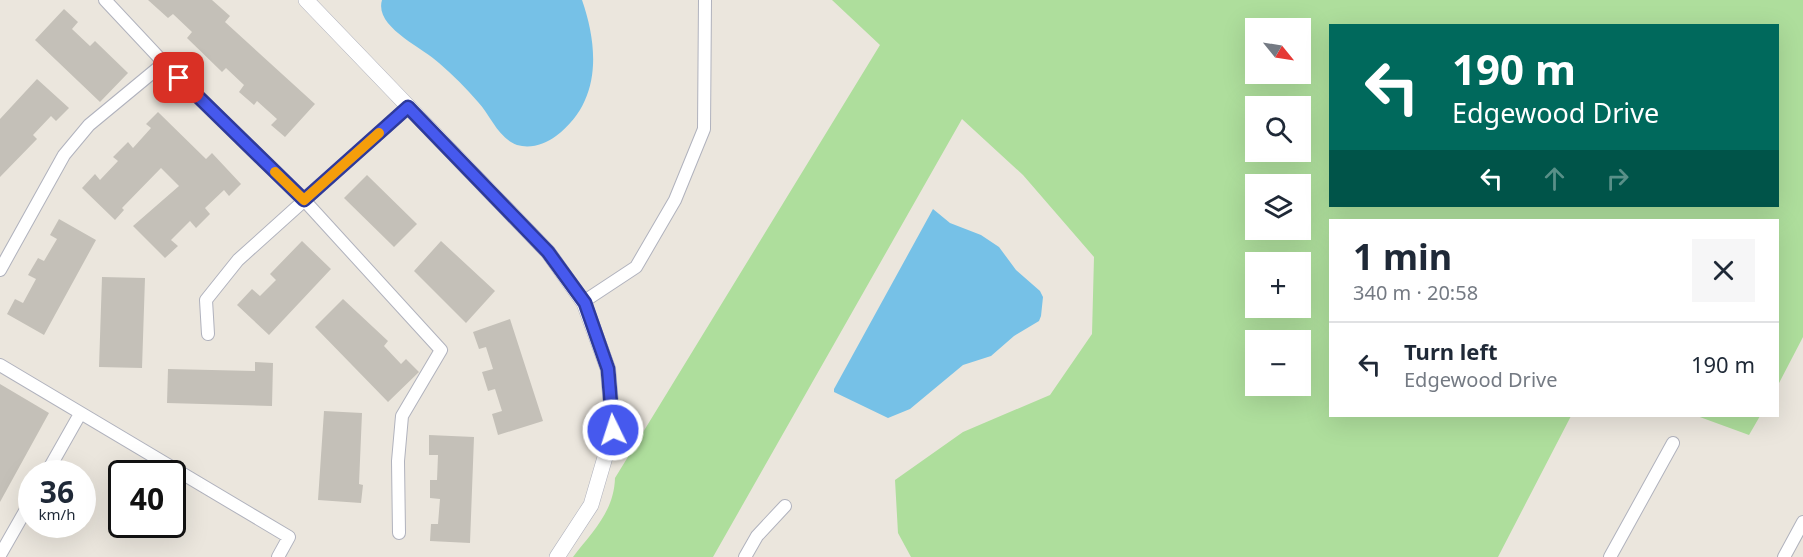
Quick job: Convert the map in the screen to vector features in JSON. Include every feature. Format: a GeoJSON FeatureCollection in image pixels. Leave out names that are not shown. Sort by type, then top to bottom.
{"type":"FeatureCollection","features":[{"type":"Feature","properties":{"kind":"street"},"geometry":{"type":"LineString","coordinates":[[105,0],[164,63],[304,200],[441,350],[402,416],[398,461],[399,533]]}},
{"type":"Feature","properties":{"kind":"street"},"geometry":{"type":"LineString","coordinates":[[306,0],[548,252],[583,302],[608,369],[613,430],[591,505],[557,557]]}},
{"type":"Feature","properties":{"kind":"street"},"geometry":{"type":"LineString","coordinates":[[583,302],[636,267],[675,200],[704,129],[705,0]]}},
{"type":"Feature","properties":{"kind":"street"},"geometry":{"type":"LineString","coordinates":[[0,270],[64,155],[89,125],[164,63]]}},
{"type":"Feature","properties":{"kind":"street"},"geometry":{"type":"LineString","coordinates":[[208,334],[206,300],[238,260],[408,107]]}},
{"type":"Feature","properties":{"kind":"street"},"geometry":{"type":"LineString","coordinates":[[0,365],[289,537],[278,557]]}},
{"type":"Feature","properties":{"kind":"street"},"geometry":{"type":"LineString","coordinates":[[54,460],[80,414]]}},
{"type":"Feature","properties":{"kind":"street"},"geometry":{"type":"LineString","coordinates":[[1610,557],[1673,443]]}},
{"type":"Feature","properties":{"kind":"street"},"geometry":{"type":"LineString","coordinates":[[745,557],[757,536],[785,507]]}},
{"type":"Feature","properties":{"kind":"street"},"geometry":{"type":"LineString","coordinates":[[1784,557],[1803,522]]}},
{"type":"Feature","properties":{"kind":"street"},"geometry":{"type":"LineString","coordinates":[[0,555],[18,524]]}},
{"type":"Feature","properties":{"kind":"green space"},"geometry":{"type":"Polygon","coordinates":[[[832,0],[1803,0],[1803,337],[1779,383],[1779,219],[1329,219],[1329,417],[1570,417],[1498,557],[911,557],[898,533],[895,480],[963,432],[1050,395],[1092,334],[1094,257],[1023,175],[962,119],[713,557],[573,557],[601,521],[614,490],[615,478],[880,45],[832,0]]]}},
{"type":"Feature","properties":{"kind":"green space"},"geometry":{"type":"Polygon","coordinates":[[[1700,417],[1759,417],[1749,435],[1700,417]]]}},
{"type":"Feature","properties":{"kind":"water"},"geometry":{"type":"Polygon","coordinates":[[[382,0],[582,0],[588,19],[593,56],[588,91],[581,107],[571,122],[547,141],[527,146],[510,142],[454,77],[392,28],[381,10],[382,0]]]}},
{"type":"Feature","properties":{"kind":"water"},"geometry":{"type":"Polygon","coordinates":[[[933,209],[950,223],[981,235],[999,247],[1016,270],[1040,291],[1043,297],[1041,316],[1039,321],[1014,336],[991,356],[963,365],[910,409],[888,418],[834,392],[834,389],[933,209]]]}},
{"type":"Feature","properties":{"kind":"building"},"geometry":{"type":"Polygon","coordinates":[[[148,0],[212,0],[230,16],[225,22],[315,104],[285,137],[271,125],[277,119],[257,101],[254,105],[239,92],[244,85],[226,68],[222,72],[187,38],[192,32],[173,14],[168,18],[148,0]]]}},
{"type":"Feature","properties":{"kind":"building"},"geometry":{"type":"Polygon","coordinates":[[[64,9],[78,22],[72,29],[90,46],[95,41],[128,73],[100,102],[35,40],[64,9]]]}},
{"type":"Feature","properties":{"kind":"building"},"geometry":{"type":"Polygon","coordinates":[[[37,79],[69,108],[56,121],[51,116],[33,135],[37,139],[0,177],[0,119],[37,79]]]}},
{"type":"Feature","properties":{"kind":"building"},"geometry":{"type":"Polygon","coordinates":[[[158,112],[206,159],[212,153],[241,184],[229,196],[224,190],[205,208],[210,214],[196,228],[190,221],[171,240],[178,246],[165,258],[133,226],[179,186],[161,168],[122,208],[124,210],[115,220],[82,188],[95,174],[100,180],[118,161],[113,157],[128,142],[133,148],[151,128],[146,124],[158,112]]]}},
{"type":"Feature","properties":{"kind":"building"},"geometry":{"type":"Polygon","coordinates":[[[367,175],[417,224],[394,247],[344,198],[367,175]]]}},
{"type":"Feature","properties":{"kind":"building"},"geometry":{"type":"Polygon","coordinates":[[[59,219],[96,240],[44,335],[7,314],[15,299],[23,303],[36,279],[28,275],[38,258],[44,261],[57,239],[50,235],[59,219]]]}},
{"type":"Feature","properties":{"kind":"building"},"geometry":{"type":"Polygon","coordinates":[[[302,241],[331,269],[269,335],[237,305],[252,289],[260,296],[276,280],[270,274],[302,241]]]}},
{"type":"Feature","properties":{"kind":"building"},"geometry":{"type":"Polygon","coordinates":[[[441,241],[495,291],[466,323],[414,271],[441,241]]]}},
{"type":"Feature","properties":{"kind":"building"},"geometry":{"type":"Polygon","coordinates":[[[102,277],[145,278],[142,368],[99,367],[102,277]]]}},
{"type":"Feature","properties":{"kind":"building"},"geometry":{"type":"Polygon","coordinates":[[[343,299],[388,341],[384,346],[401,364],[406,359],[419,372],[388,402],[315,327],[343,299]]]}},
{"type":"Feature","properties":{"kind":"building"},"geometry":{"type":"Polygon","coordinates":[[[510,319],[543,421],[498,435],[492,414],[502,411],[495,389],[488,391],[482,372],[493,369],[486,347],[479,349],[473,332],[510,319]]]}},
{"type":"Feature","properties":{"kind":"building"},"geometry":{"type":"Polygon","coordinates":[[[255,362],[273,363],[272,406],[167,403],[168,369],[255,371],[255,362]]]}},
{"type":"Feature","properties":{"kind":"building"},"geometry":{"type":"Polygon","coordinates":[[[0,384],[49,413],[23,460],[18,460],[18,469],[0,502],[0,384]]]}},
{"type":"Feature","properties":{"kind":"building"},"geometry":{"type":"Polygon","coordinates":[[[324,411],[362,413],[359,484],[363,485],[361,503],[318,500],[324,411]]]}},
{"type":"Feature","properties":{"kind":"building"},"geometry":{"type":"Polygon","coordinates":[[[429,435],[474,437],[470,543],[430,541],[431,524],[438,524],[440,499],[430,498],[430,480],[437,480],[438,455],[429,455],[429,435]]]}},
{"type":"Feature","properties":{"kind":"slow traffic"},"geometry":{"type":"LineString","coordinates":[[275,172],[304,200],[379,133]]}},
{"type":"Feature","properties":{"kind":"route"},"geometry":{"type":"LineString","coordinates":[[179,78],[304,200],[408,107],[548,252],[585,303],[608,369],[613,430]]}}]}
